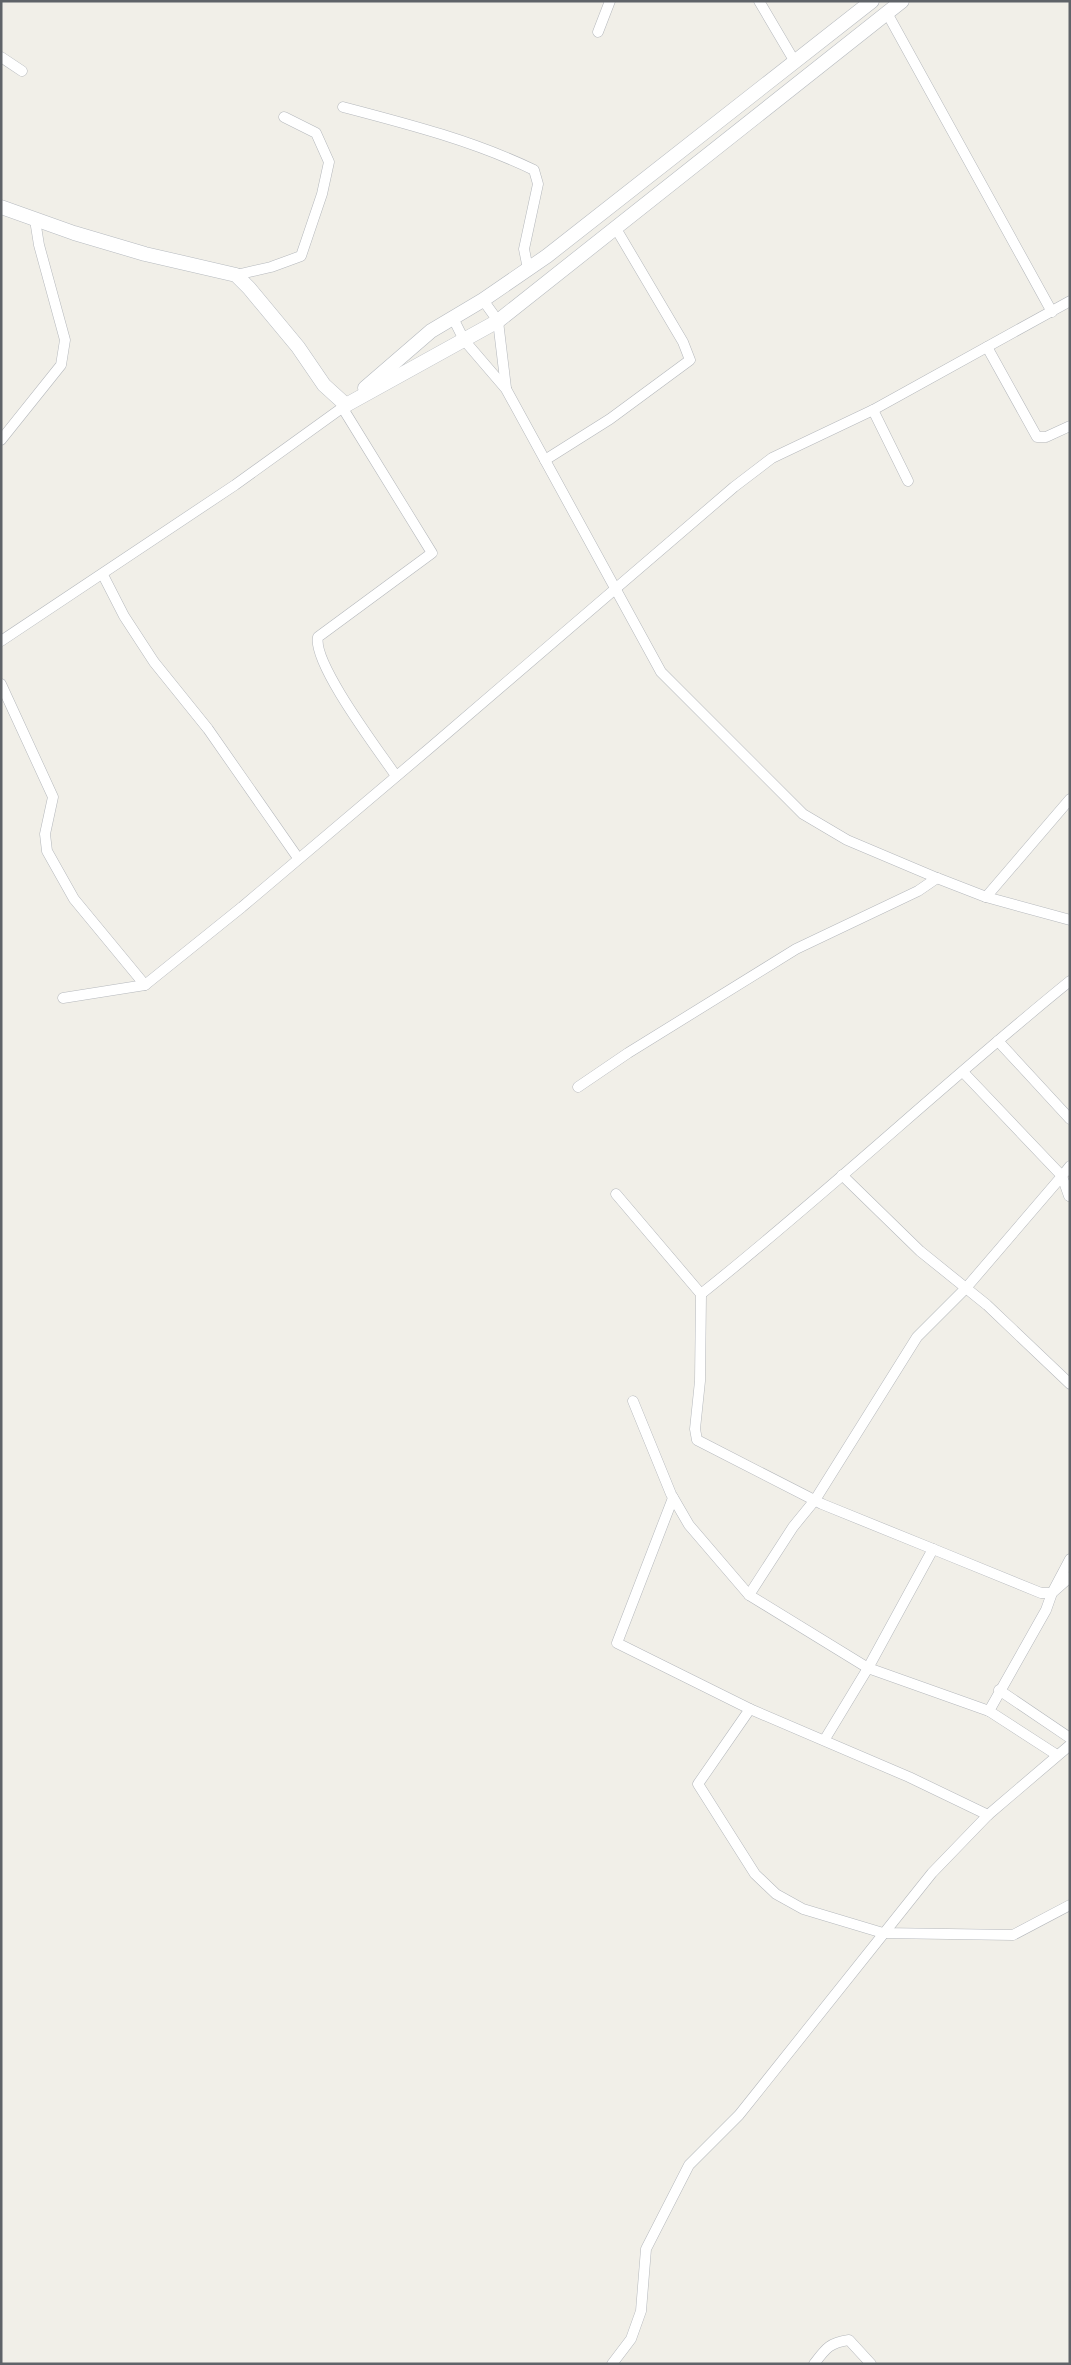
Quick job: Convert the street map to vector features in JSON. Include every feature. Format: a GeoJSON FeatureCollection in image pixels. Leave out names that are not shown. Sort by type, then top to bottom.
{"type":"FeatureCollection","features":[{"type":"Feature","properties":{"kind":"street"},"geometry":{"type":"LineString","coordinates":[[598,32],[610,1]]}},
{"type":"Feature","properties":{"kind":"street"},"geometry":{"type":"LineString","coordinates":[[760,1],[795,62]]}},
{"type":"Feature","properties":{"kind":"street"},"geometry":{"type":"LineString","coordinates":[[1,641],[235,485],[344,406],[431,331],[483,300],[528,269],[872,1]]}},
{"type":"Feature","properties":{"kind":"street"},"geometry":{"type":"LineString","coordinates":[[344,406],[498,321],[902,1]]}},
{"type":"Feature","properties":{"kind":"street"},"geometry":{"type":"LineString","coordinates":[[887,13],[1052,312]]}},
{"type":"Feature","properties":{"kind":"street"},"geometry":{"type":"LineString","coordinates":[[1,57],[22,71]]}},
{"type":"Feature","properties":{"kind":"street"},"geometry":{"type":"LineString","coordinates":[[344,107],[420,128],[501,154],[534,170],[538,184],[524,249],[528,269]]}},
{"type":"Feature","properties":{"kind":"street"},"geometry":{"type":"LineString","coordinates":[[1,207],[35,220],[146,254],[236,275],[270,267],[302,256],[322,194],[329,162],[316,133],[284,117]]}},
{"type":"Feature","properties":{"kind":"street"},"geometry":{"type":"LineString","coordinates":[[1,440],[61,365],[65,340],[35,220]]}},
{"type":"Feature","properties":{"kind":"street"},"geometry":{"type":"LineString","coordinates":[[545,460],[610,419],[690,360],[683,342],[615,227]]}},
{"type":"Feature","properties":{"kind":"street"},"geometry":{"type":"LineString","coordinates":[[236,275],[298,347],[324,385],[344,406],[432,553],[318,637],[316,643],[319,653],[339,691],[396,776]]}},
{"type":"Feature","properties":{"kind":"street"},"geometry":{"type":"LineString","coordinates":[[483,300],[498,321],[506,389]]}},
{"type":"Feature","properties":{"kind":"street"},"geometry":{"type":"LineString","coordinates":[[63,998],[145,985],[242,907],[617,589],[734,487],[772,458],[873,410],[1070,301]]}},
{"type":"Feature","properties":{"kind":"street"},"geometry":{"type":"LineString","coordinates":[[453,318],[464,340],[506,389],[661,672],[804,814],[846,840],[937,878],[986,897],[1070,920]]}},
{"type":"Feature","properties":{"kind":"street"},"geometry":{"type":"LineString","coordinates":[[987,347],[1037,437],[1046,437],[1070,426]]}},
{"type":"Feature","properties":{"kind":"street"},"geometry":{"type":"LineString","coordinates":[[873,410],[908,481]]}},
{"type":"Feature","properties":{"kind":"street"},"geometry":{"type":"LineString","coordinates":[[103,574],[124,616],[154,662],[208,729],[298,858]]}},
{"type":"Feature","properties":{"kind":"street"},"geometry":{"type":"LineString","coordinates":[[1,684],[53,797],[44,834],[47,851],[74,899],[145,985]]}},
{"type":"Feature","properties":{"kind":"street"},"geometry":{"type":"LineString","coordinates":[[986,897],[1070,799]]}},
{"type":"Feature","properties":{"kind":"street"},"geometry":{"type":"LineString","coordinates":[[578,1087],[628,1053],[796,949],[918,891],[937,878]]}},
{"type":"Feature","properties":{"kind":"street"},"geometry":{"type":"LineString","coordinates":[[702,1294],[776,1235],[842,1175],[1070,981]]}},
{"type":"Feature","properties":{"kind":"street"},"geometry":{"type":"LineString","coordinates":[[998,1041],[1070,1118]]}},
{"type":"Feature","properties":{"kind":"street"},"geometry":{"type":"LineString","coordinates":[[963,1072],[1062,1176],[1069,1196]]}},
{"type":"Feature","properties":{"kind":"street"},"geometry":{"type":"LineString","coordinates":[[749,1595],[792,1527],[815,1500],[917,1337],[966,1288],[1070,1166]]}},
{"type":"Feature","properties":{"kind":"street"},"geometry":{"type":"LineString","coordinates":[[842,1175],[920,1251],[966,1288],[1070,1384]]}},
{"type":"Feature","properties":{"kind":"street"},"geometry":{"type":"LineString","coordinates":[[616,1194],[702,1294],[700,1381],[695,1429],[697,1440],[815,1500],[1041,1593],[1052,1593],[1070,1578]]}},
{"type":"Feature","properties":{"kind":"street"},"geometry":{"type":"LineString","coordinates":[[633,1400],[673,1498],[689,1525],[749,1595],[868,1668],[989,1711],[1057,1755]]}},
{"type":"Feature","properties":{"kind":"street"},"geometry":{"type":"LineString","coordinates":[[673,1498],[618,1643],[750,1709],[825,1739],[988,1815]]}},
{"type":"Feature","properties":{"kind":"street"},"geometry":{"type":"LineString","coordinates":[[825,1739],[868,1668],[933,1549]]}},
{"type":"Feature","properties":{"kind":"street"},"geometry":{"type":"LineString","coordinates":[[989,1711],[999,1690],[1046,1610],[1052,1593],[1070,1559]]}},
{"type":"Feature","properties":{"kind":"street"},"geometry":{"type":"LineString","coordinates":[[999,1690],[1070,1738]]}},
{"type":"Feature","properties":{"kind":"street"},"geometry":{"type":"LineString","coordinates":[[750,1709],[698,1786],[755,1874],[776,1894],[803,1909],[883,1934],[1013,1935],[1070,1905]]}},
{"type":"Feature","properties":{"kind":"street"},"geometry":{"type":"LineString","coordinates":[[612,2364],[631,2339],[641,2311],[646,2249],[689,2165],[740,2115],[932,1873],[988,1815],[1070,1745]]}},
{"type":"Feature","properties":{"kind":"street"},"geometry":{"type":"LineString","coordinates":[[814,2364],[827,2346],[835,2342],[849,2340],[871,2364]]}}]}
